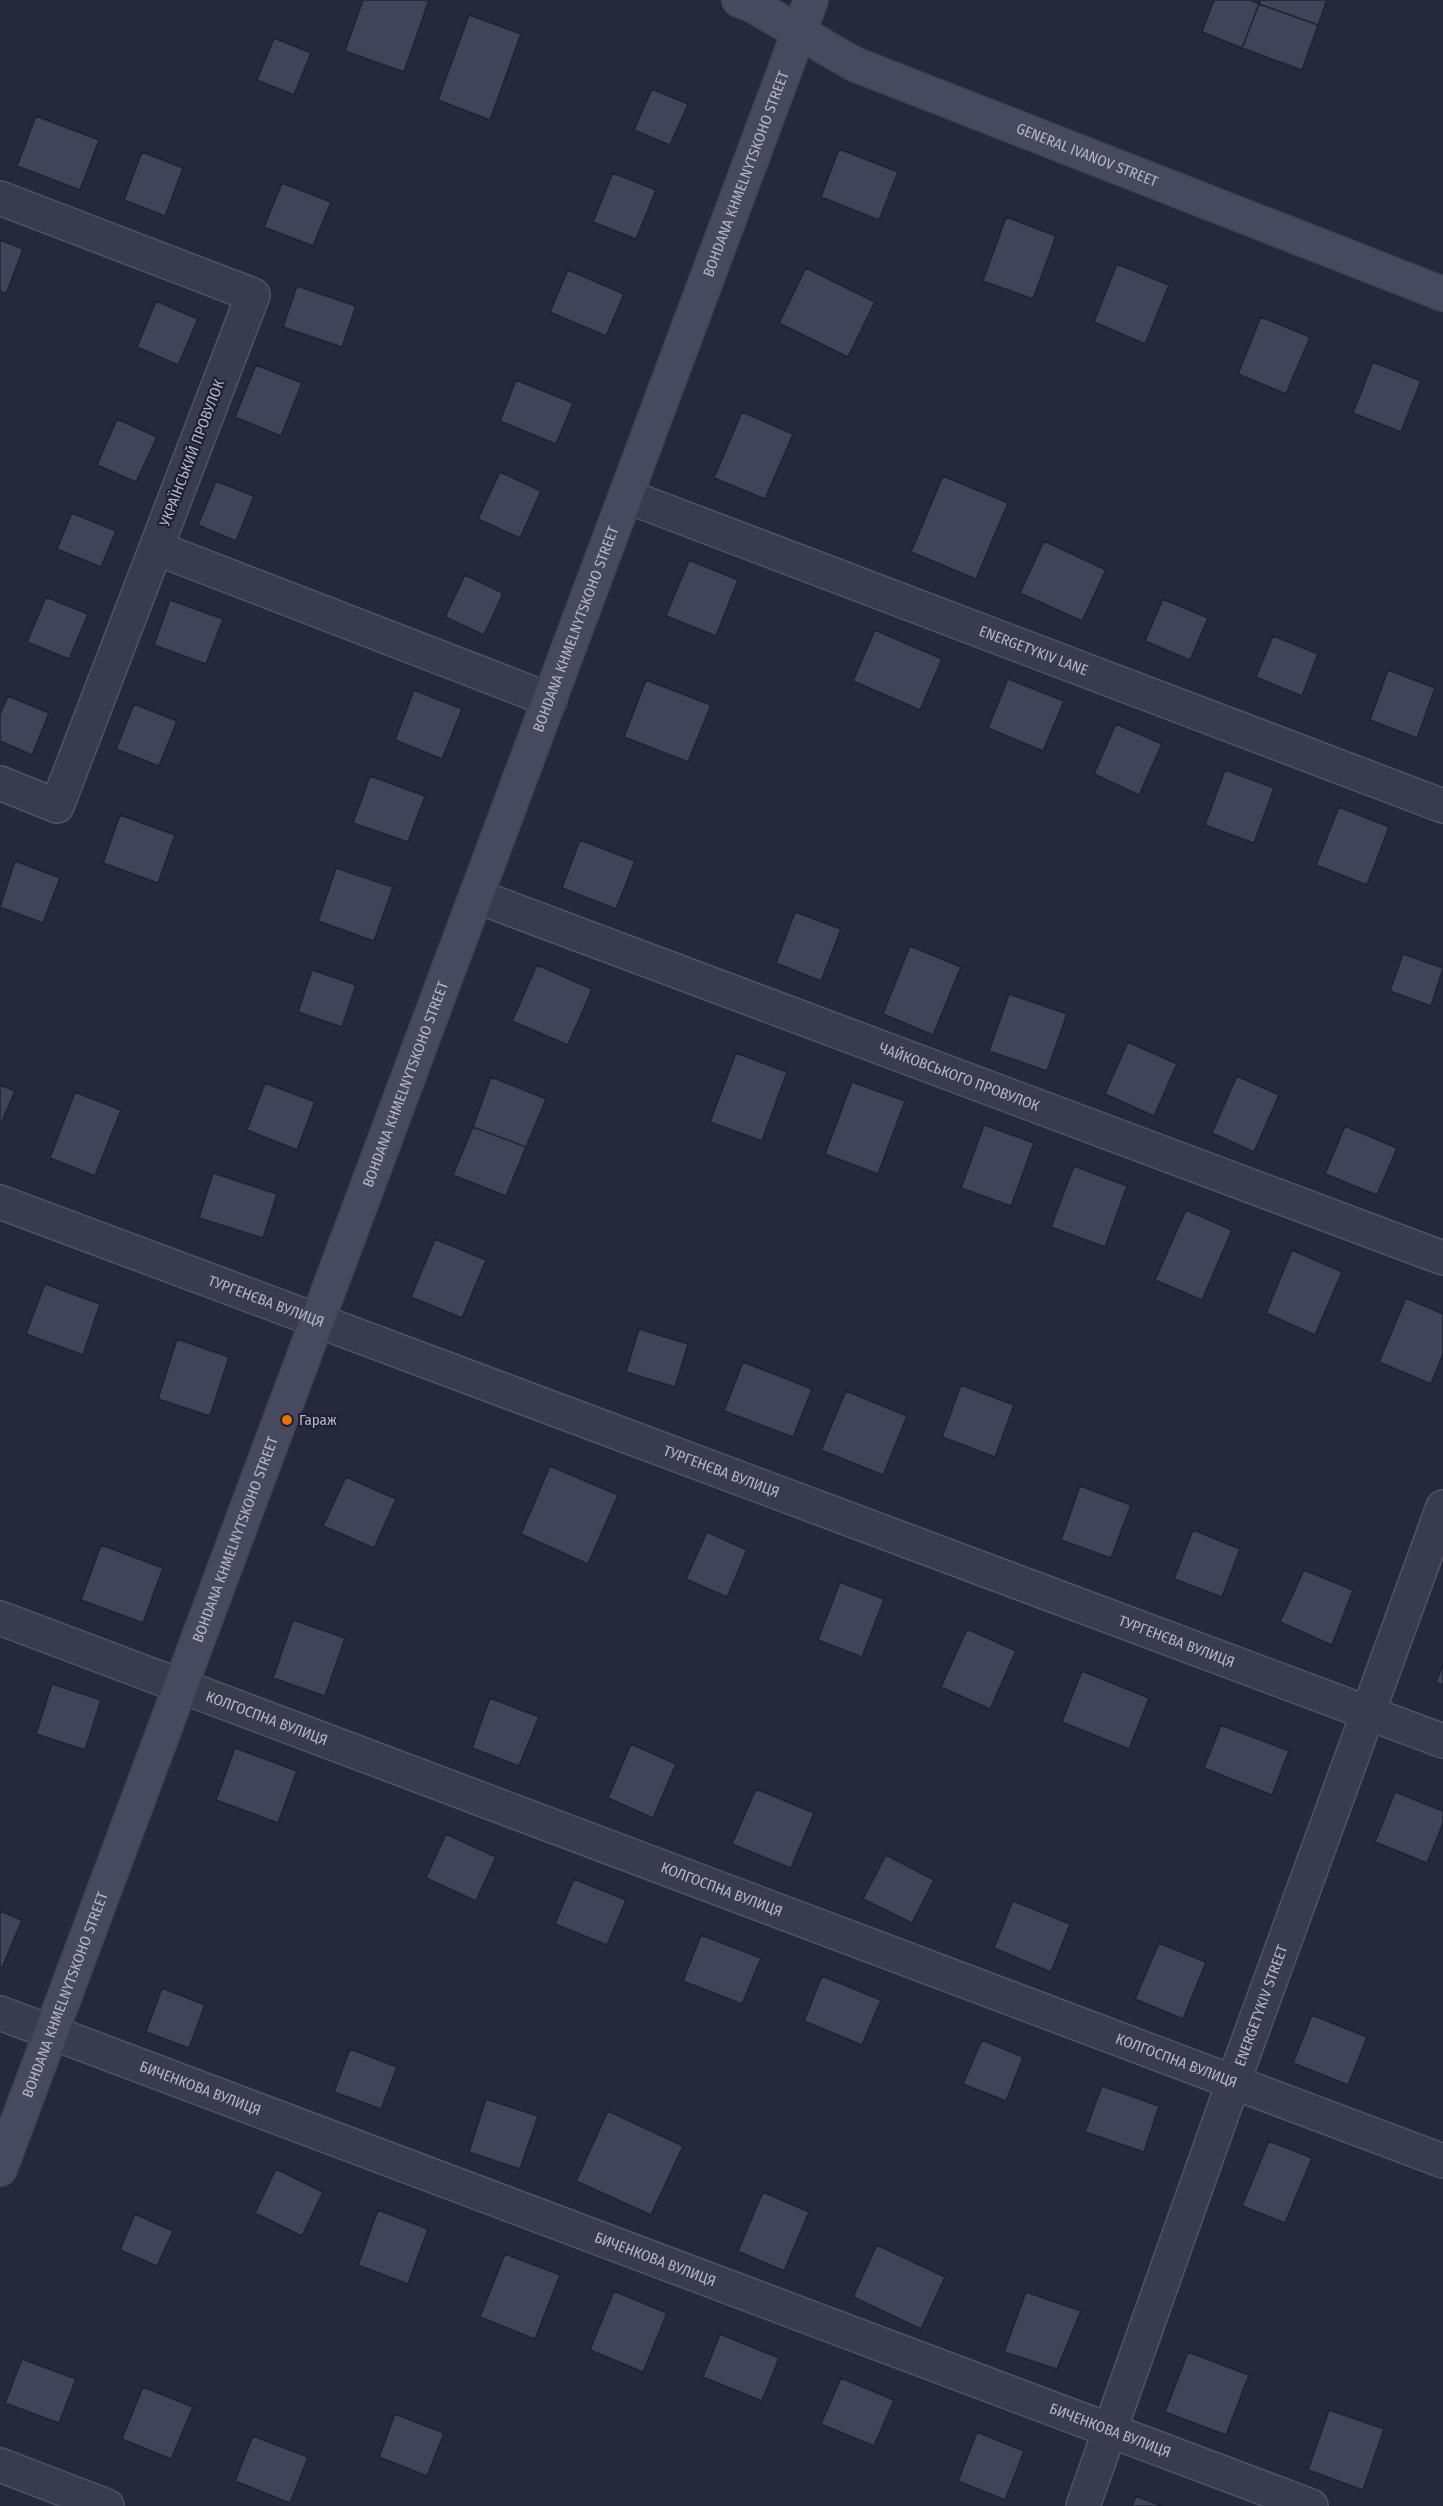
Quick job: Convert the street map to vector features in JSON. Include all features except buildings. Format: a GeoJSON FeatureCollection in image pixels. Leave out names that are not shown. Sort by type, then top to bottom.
{"type":"FeatureCollection","features":[{"type":"Feature","properties":{"kind":"street","name":"GENERAL IVANOV STREET"},"geometry":{"type":"LineString","coordinates":[[739,0],[752,5],[854,64],[1443,294]]}},
{"type":"Feature","properties":{"kind":"street","name":"BOHDANA KHMELNYTSKOHO STREET"},"geometry":{"type":"LineString","coordinates":[[0,2169],[811,0]]}},
{"type":"Feature","properties":{"kind":"street","name":"УКРАЇНСЬКИЙ ПРОВУЛОК"},"geometry":{"type":"LineString","coordinates":[[0,198],[253,295],[57,806],[0,783]]}},
{"type":"Feature","properties":{"kind":"street","name":"ENERGETYKIV LANE"},"geometry":{"type":"LineString","coordinates":[[626,496],[1443,806]]}},
{"type":"Feature","properties":{"kind":"street"},"geometry":{"type":"LineString","coordinates":[[156,548],[550,700]]}},
{"type":"Feature","properties":{"kind":"street","name":"ЧАЙКОВСЬКОГО ПРОВУЛОК"},"geometry":{"type":"LineString","coordinates":[[476,896],[1443,1258]]}},
{"type":"Feature","properties":{"kind":"street","name":"ТУРГЕНЄВА ВУЛИЦЯ"},"geometry":{"type":"LineString","coordinates":[[0,1202],[1443,1741]]}},
{"type":"Feature","properties":{"kind":"street","name":"ENERGETYKIV STREET"},"geometry":{"type":"LineString","coordinates":[[1083,2506],[1233,2083],[1443,1507]]}},
{"type":"Feature","properties":{"kind":"street","name":"КОЛГОСПНА ВУЛИЦЯ"},"geometry":{"type":"LineString","coordinates":[[0,1618],[1443,2161]]}},
{"type":"Feature","properties":{"kind":"street","name":"БИЧЕНКОВА ВУЛИЦЯ"},"geometry":{"type":"LineString","coordinates":[[0,2013],[1311,2506]]}},
{"type":"Feature","properties":{"kind":"street"},"geometry":{"type":"LineString","coordinates":[[0,2465],[107,2506]]}},
{"type":"Feature","properties":{"kind":"place","name":"Гараж"},"geometry":{"type":"Point","coordinates":[287,1420]}}]}
